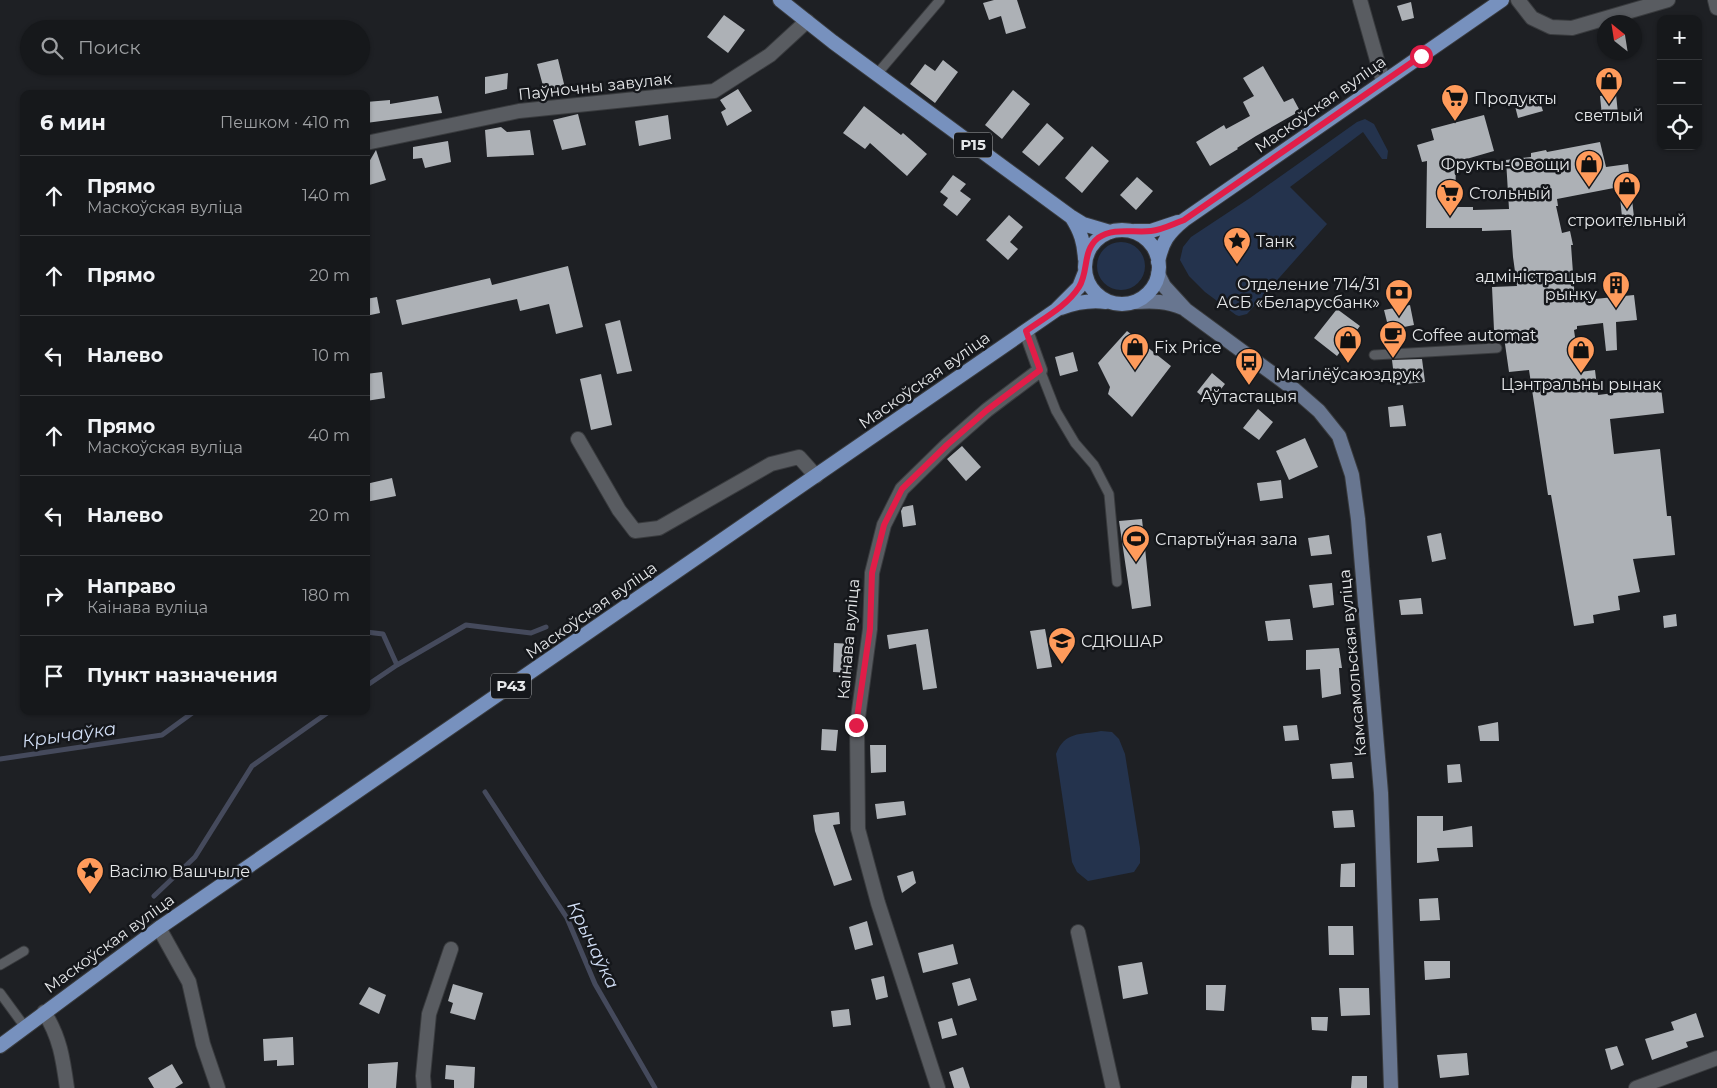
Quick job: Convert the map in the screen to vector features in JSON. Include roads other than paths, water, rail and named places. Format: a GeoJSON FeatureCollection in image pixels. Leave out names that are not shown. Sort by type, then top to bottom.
{"type":"FeatureCollection","features":[{"type":"Feature","properties":{"kind":"main road","name":"Р15"},"geometry":{"type":"LineString","coordinates":[[780,0],[1070,216],[1083,224],[1110,232]]}},
{"type":"Feature","properties":{"kind":"main road","name":"Маскоўская вуліца"},"geometry":{"type":"LineString","coordinates":[[1158,268],[1161,249],[1169,232],[1184,220],[1502,0]]}},
{"type":"Feature","properties":{"kind":"main road","name":"Р15"},"geometry":{"type":"LineString","coordinates":[[1070,216],[1080,231],[1084,243],[1085,266]]}},
{"type":"Feature","properties":{"kind":"main road","name":"Маскоўская вуліца"},"geometry":{"type":"LineString","coordinates":[[1130,231],[1151,231],[1165,228],[1184,220]]}},
{"type":"Feature","properties":{"kind":"main road"},"geometry":{"type":"LineString","coordinates":[[1110,232],[1130,231],[1143,237],[1153,248],[1158,268],[1154,286],[1146,295],[1135,302]]}},
{"type":"Feature","properties":{"kind":"main road","name":"Р43"},"geometry":{"type":"LineString","coordinates":[[1085,266],[1090,248],[1099,238],[1110,232]]}},
{"type":"Feature","properties":{"kind":"main road","name":"Маскоўская вуліца"},"geometry":{"type":"LineString","coordinates":[[0,1046],[159,928],[1056,310],[1079,287],[1085,266]]}},
{"type":"Feature","properties":{"kind":"main road"},"geometry":{"type":"LineString","coordinates":[[1085,266],[1089,285],[1098,295],[1109,302]]}},
{"type":"Feature","properties":{"kind":"main road","name":"Камсамольская вуліца"},"geometry":{"type":"LineString","coordinates":[[1158,268],[1164,286],[1186,310],[1295,390],[1319,411],[1339,436],[1352,475],[1358,519],[1381,793],[1391,1088]]}},
{"type":"Feature","properties":{"kind":"main road","name":"Маскоўская вуліца"},"geometry":{"type":"LineString","coordinates":[[1056,310],[1075,303],[1092,300],[1109,302]]}},
{"type":"Feature","properties":{"kind":"main road","name":"Камсамольская вуліца"},"geometry":{"type":"LineString","coordinates":[[1135,302],[1158,301],[1186,310]]}},
{"type":"Feature","properties":{"kind":"main road","name":"Р43"},"geometry":{"type":"LineString","coordinates":[[1109,302],[1122,304],[1135,302]]}},
{"type":"Feature","properties":{"kind":"street"},"geometry":{"type":"LineString","coordinates":[[1360,0],[1384,81]]}},
{"type":"Feature","properties":{"kind":"street"},"geometry":{"type":"LineString","coordinates":[[1518,0],[1532,18],[1551,27],[1572,28],[1668,0]]}},
{"type":"Feature","properties":{"kind":"street"},"geometry":{"type":"LineString","coordinates":[[1715,0],[1717,8]]}},
{"type":"Feature","properties":{"kind":"street","name":"Паўночны завулак"},"geometry":{"type":"LineString","coordinates":[[370,142],[519,111],[714,91],[770,55],[807,21]]}},
{"type":"Feature","properties":{"kind":"street"},"geometry":{"type":"LineString","coordinates":[[1026,331],[1040,370]]}},
{"type":"Feature","properties":{"kind":"street","name":"Каінава вуліца"},"geometry":{"type":"LineString","coordinates":[[938,1088],[878,903],[858,828],[856,725],[870,629],[872,573],[884,525],[902,489],[947,445],[1040,370]]}},
{"type":"Feature","properties":{"kind":"street"},"geometry":{"type":"LineString","coordinates":[[578,440],[619,510],[635,530],[660,528],[770,464],[799,457],[816,476]]}},
{"type":"Feature","properties":{"kind":"street"},"geometry":{"type":"LineString","coordinates":[[159,928],[189,982],[203,1044],[218,1088]]}},
{"type":"Feature","properties":{"kind":"street"},"geometry":{"type":"LineString","coordinates":[[1078,932],[1113,1088]]}},
{"type":"Feature","properties":{"kind":"street"},"geometry":{"type":"LineString","coordinates":[[424,1088],[429,1014],[451,949]]}},
{"type":"Feature","properties":{"kind":"street"},"geometry":{"type":"LineString","coordinates":[[44,1012],[53,1025],[61,1049],[67,1088]]}},
{"type":"Feature","properties":{"kind":"street"},"geometry":{"type":"LineString","coordinates":[[1636,1088],[1717,1058]]}},
{"type":"Feature","properties":{"kind":"lane"},"geometry":{"type":"LineString","coordinates":[[877,74],[940,0]]}},
{"type":"Feature","properties":{"kind":"lane"},"geometry":{"type":"LineString","coordinates":[[1374,355],[1496,348]]}},
{"type":"Feature","properties":{"kind":"lane"},"geometry":{"type":"LineString","coordinates":[[1040,370],[1056,411],[1075,443],[1094,464],[1109,494],[1117,582]]}},
{"type":"Feature","properties":{"kind":"lane"},"geometry":{"type":"LineString","coordinates":[[0,964],[24,951]]}},
{"type":"Feature","properties":{"kind":"lane"},"geometry":{"type":"LineString","coordinates":[[0,993],[25,1027]]}},
{"type":"Feature","properties":{"kind":"waterway"},"geometry":{"type":"LineString","coordinates":[[370,683],[397,665],[466,625],[531,633],[546,627]]}},
{"type":"Feature","properties":{"kind":"waterway","name":"Крычаўка"},"geometry":{"type":"LineString","coordinates":[[370,632],[383,634],[397,665]]}},
{"type":"Feature","properties":{"kind":"waterway","name":"Крычаўка"},"geometry":{"type":"LineString","coordinates":[[0,759],[162,735],[190,715]]}},
{"type":"Feature","properties":{"kind":"waterway"},"geometry":{"type":"LineString","coordinates":[[154,896],[195,857],[252,766],[324,715]]}},
{"type":"Feature","properties":{"kind":"waterway","name":"Крычаўка"},"geometry":{"type":"LineString","coordinates":[[485,792],[567,918],[595,984],[655,1088]]}},
{"type":"Feature","properties":{"kind":"place","name":"светлый"},"geometry":{"type":"Point","coordinates":[1609,105]}},
{"type":"Feature","properties":{"kind":"place","name":"Продукты"},"geometry":{"type":"Point","coordinates":[1455,122]}},
{"type":"Feature","properties":{"kind":"place","name":"Фрукты-Овощи"},"geometry":{"type":"Point","coordinates":[1589,188]}},
{"type":"Feature","properties":{"kind":"place","name":"строительный"},"geometry":{"type":"Point","coordinates":[1627,210]}},
{"type":"Feature","properties":{"kind":"place","name":"Стольный"},"geometry":{"type":"Point","coordinates":[1450,217]}},
{"type":"Feature","properties":{"kind":"place","name":"Танк"},"geometry":{"type":"Point","coordinates":[1237,265]}},
{"type":"Feature","properties":{"kind":"place","name":"адміністрацыя рынку"},"geometry":{"type":"Point","coordinates":[1616,309]}},
{"type":"Feature","properties":{"kind":"place","name":"Отделение 714/31 АСБ «Беларусбанк»"},"geometry":{"type":"Point","coordinates":[1399,317]}},
{"type":"Feature","properties":{"kind":"place","name":"Coffee automat"},"geometry":{"type":"Point","coordinates":[1393,359]}},
{"type":"Feature","properties":{"kind":"place","name":"Магілёўсаюздрук"},"geometry":{"type":"Point","coordinates":[1348,364]}},
{"type":"Feature","properties":{"kind":"place","name":"Fix Price"},"geometry":{"type":"Point","coordinates":[1135,371]}},
{"type":"Feature","properties":{"kind":"place","name":"Цэнтральны рынак"},"geometry":{"type":"Point","coordinates":[1581,374]}},
{"type":"Feature","properties":{"kind":"place","name":"Аўтастацыя"},"geometry":{"type":"Point","coordinates":[1249,386]}},
{"type":"Feature","properties":{"kind":"place","name":"Спартыўная зала"},"geometry":{"type":"Point","coordinates":[1136,563]}},
{"type":"Feature","properties":{"kind":"place","name":"СДЮШАР"},"geometry":{"type":"Point","coordinates":[1062,665]}},
{"type":"Feature","properties":{"kind":"place","name":"Васілю Вашчыле"},"geometry":{"type":"Point","coordinates":[90,895]}}]}
